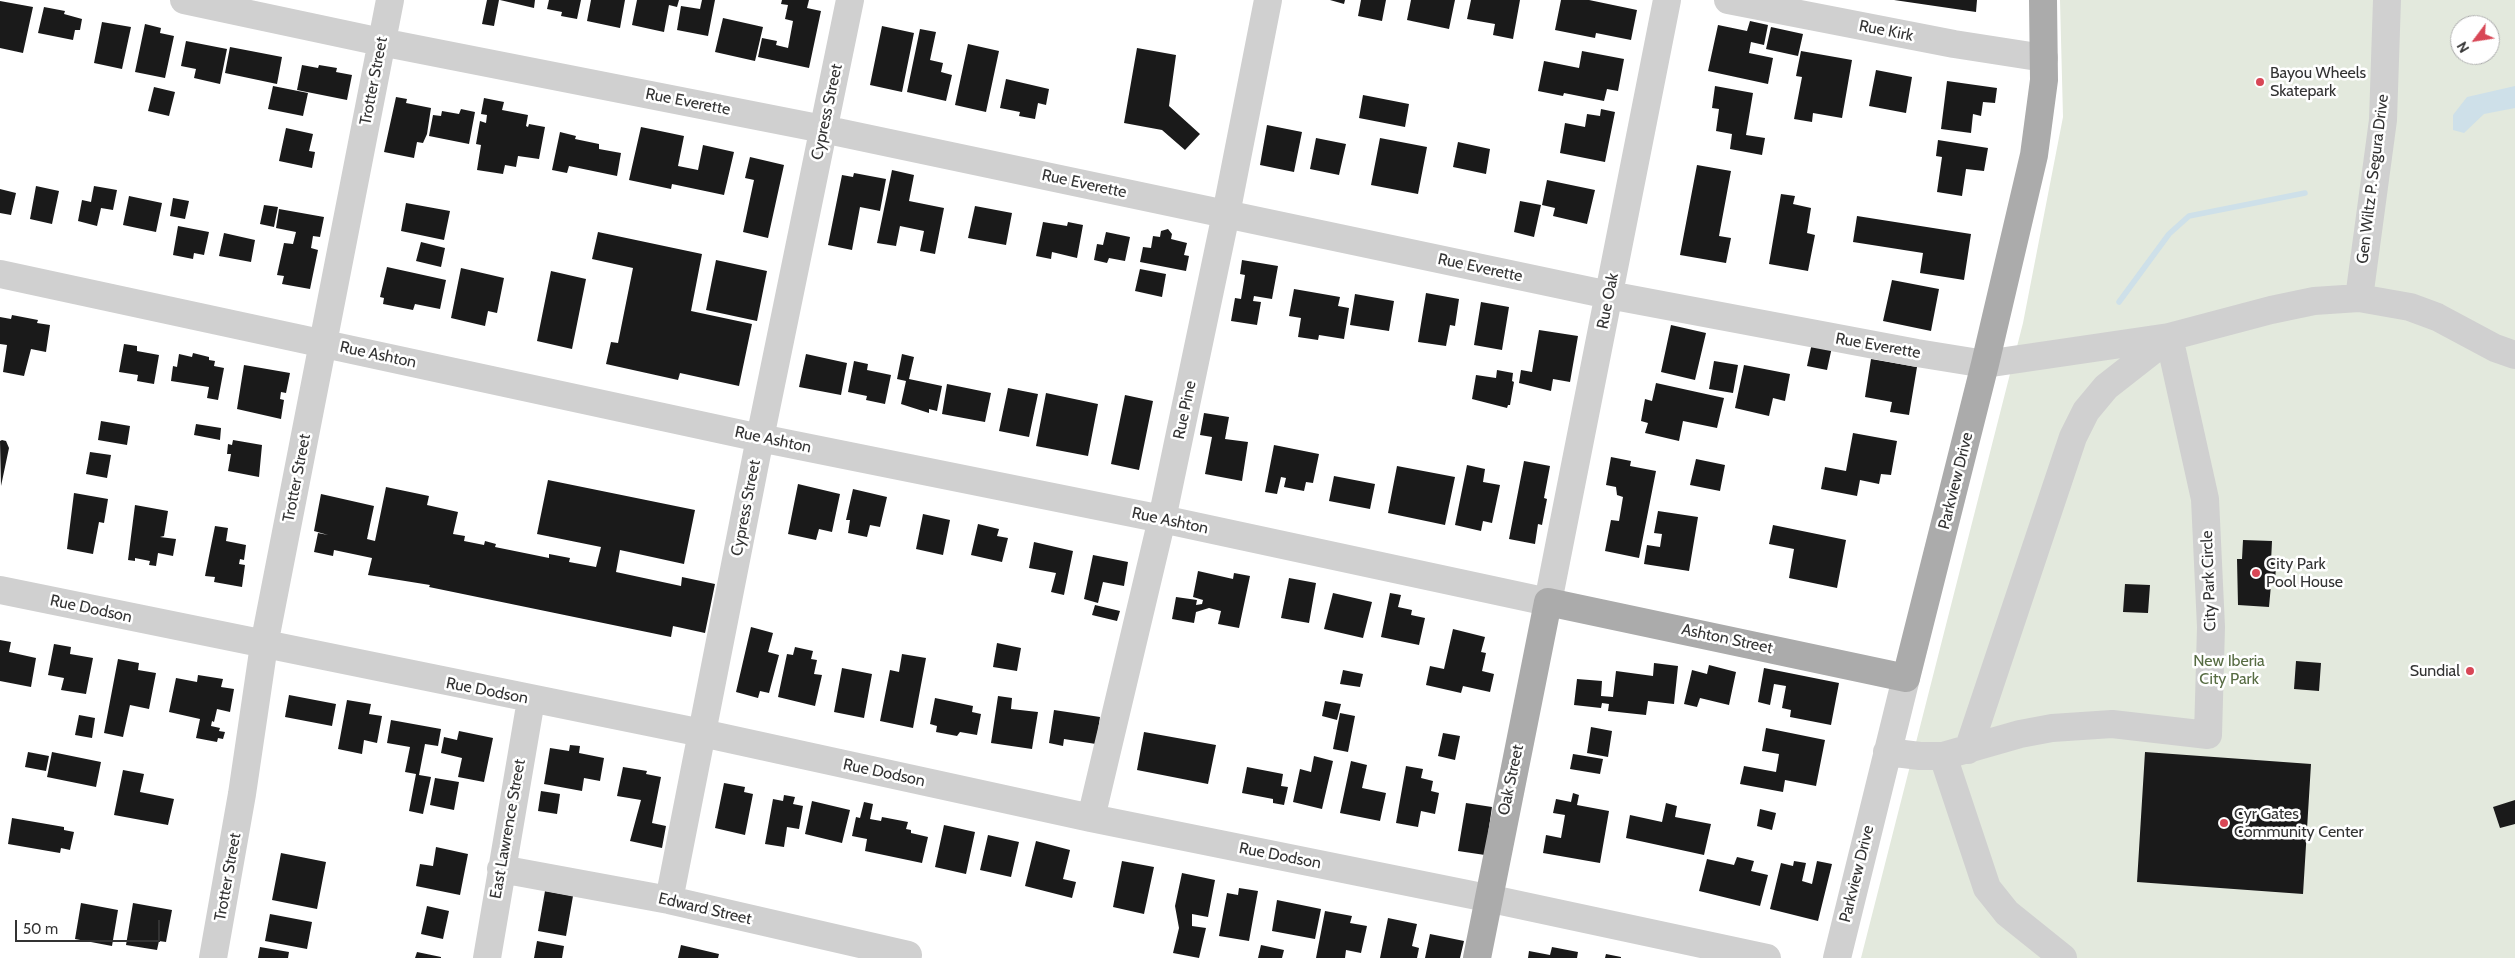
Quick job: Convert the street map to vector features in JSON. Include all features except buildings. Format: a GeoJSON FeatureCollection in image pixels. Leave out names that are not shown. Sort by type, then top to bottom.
{"type":"FeatureCollection","features":[{"type":"Feature","properties":{"kind":"main road","name":"Parkview Drive"},"geometry":{"type":"LineString","coordinates":[[1906,678],[1985,364],[2034,155],[2044,58],[2043,0]]}},
{"type":"Feature","properties":{"kind":"main road","name":"Ashton Street"},"geometry":{"type":"LineString","coordinates":[[1548,602],[1906,678]]}},
{"type":"Feature","properties":{"kind":"main road","name":"Oak Street"},"geometry":{"type":"LineString","coordinates":[[1477,958],[1487,898],[1548,602]]}},
{"type":"Feature","properties":{"kind":"street","name":"Rue Everette"},"geometry":{"type":"LineString","coordinates":[[184,0],[381,42],[823,129],[1609,296],[1985,364]]}},
{"type":"Feature","properties":{"kind":"street","name":"Trotter Street"},"geometry":{"type":"LineString","coordinates":[[213,958],[242,794],[264,645],[390,0]]}},
{"type":"Feature","properties":{"kind":"street","name":"Cypress Street"},"geometry":{"type":"LineString","coordinates":[[669,900],[760,438],[850,0]]}},
{"type":"Feature","properties":{"kind":"street","name":"Rue Pine"},"geometry":{"type":"LineString","coordinates":[[1091,818],[1162,519],[1226,214],[1268,0]]}},
{"type":"Feature","properties":{"kind":"street","name":"Rue Oak"},"geometry":{"type":"LineString","coordinates":[[1548,602],[1667,0]]}},
{"type":"Feature","properties":{"kind":"street","name":"Rue Kirk"},"geometry":{"type":"LineString","coordinates":[[1728,0],[1954,44],[2044,58]]}},
{"type":"Feature","properties":{"kind":"street","name":"Gen Wiltz P. Segura Drive"},"geometry":{"type":"LineString","coordinates":[[2358,298],[2383,120],[2387,0]]}},
{"type":"Feature","properties":{"kind":"street","name":"Rue Ashton"},"geometry":{"type":"LineString","coordinates":[[0,274],[760,438],[1162,519],[1548,602]]}},
{"type":"Feature","properties":{"kind":"street"},"geometry":{"type":"LineString","coordinates":[[1985,364],[2169,337],[2271,310],[2314,301],[2358,298],[2410,307],[2437,317],[2495,348],[2515,354]]}},
{"type":"Feature","properties":{"kind":"street"},"geometry":{"type":"LineString","coordinates":[[2063,958],[2007,913],[1987,888],[1955,753],[2073,437],[2086,411],[2106,387],[2169,337]]}},
{"type":"Feature","properties":{"kind":"street","name":"City Park Circle"},"geometry":{"type":"LineString","coordinates":[[1887,752],[1920,756],[1955,753],[2020,734],[2052,728],[2112,724],[2208,734],[2211,627],[2205,499],[2169,337]]}},
{"type":"Feature","properties":{"kind":"street","name":"Rue Dodson"},"geometry":{"type":"LineString","coordinates":[[0,590],[531,700],[702,732],[1091,818],[1487,898],[1767,958]]}},
{"type":"Feature","properties":{"kind":"street","name":"Parkview Drive"},"geometry":{"type":"LineString","coordinates":[[1837,958],[1906,678]]}},
{"type":"Feature","properties":{"kind":"street","name":"East Lawrence Street"},"geometry":{"type":"LineString","coordinates":[[487,958],[531,700]]}},
{"type":"Feature","properties":{"kind":"street","name":"Edward Street"},"geometry":{"type":"LineString","coordinates":[[501,870],[669,900],[908,955]]}},
{"type":"Feature","properties":{"kind":"green space","name":"New Iberia City Park"},"geometry":{"type":"Polygon","coordinates":[[[2060,0],[2515,0],[2515,958],[1861,958],[2023,323],[2063,117],[2060,0]]]}},
{"type":"Feature","properties":{"kind":"shaded area"},"geometry":{"type":"Polygon","coordinates":[[[2515,86],[2515,108],[2484,114],[2464,133],[2453,130],[2453,115],[2467,97],[2515,86]]]}},
{"type":"Feature","properties":{"kind":"waterway"},"geometry":{"type":"LineString","coordinates":[[2119,302],[2169,234],[2189,216],[2305,193]]}},
{"type":"Feature","properties":{"kind":"place","name":"Bayou Wheels Skatepark"},"geometry":{"type":"Point","coordinates":[2260,82]}},
{"type":"Feature","properties":{"kind":"place","name":"City Park Pool House"},"geometry":{"type":"Point","coordinates":[2256,573]}},
{"type":"Feature","properties":{"kind":"place","name":"Sundial"},"geometry":{"type":"Point","coordinates":[2470,671]}},
{"type":"Feature","properties":{"kind":"place","name":"Cyr Gates Community Center"},"geometry":{"type":"Point","coordinates":[2224,823]}}]}
